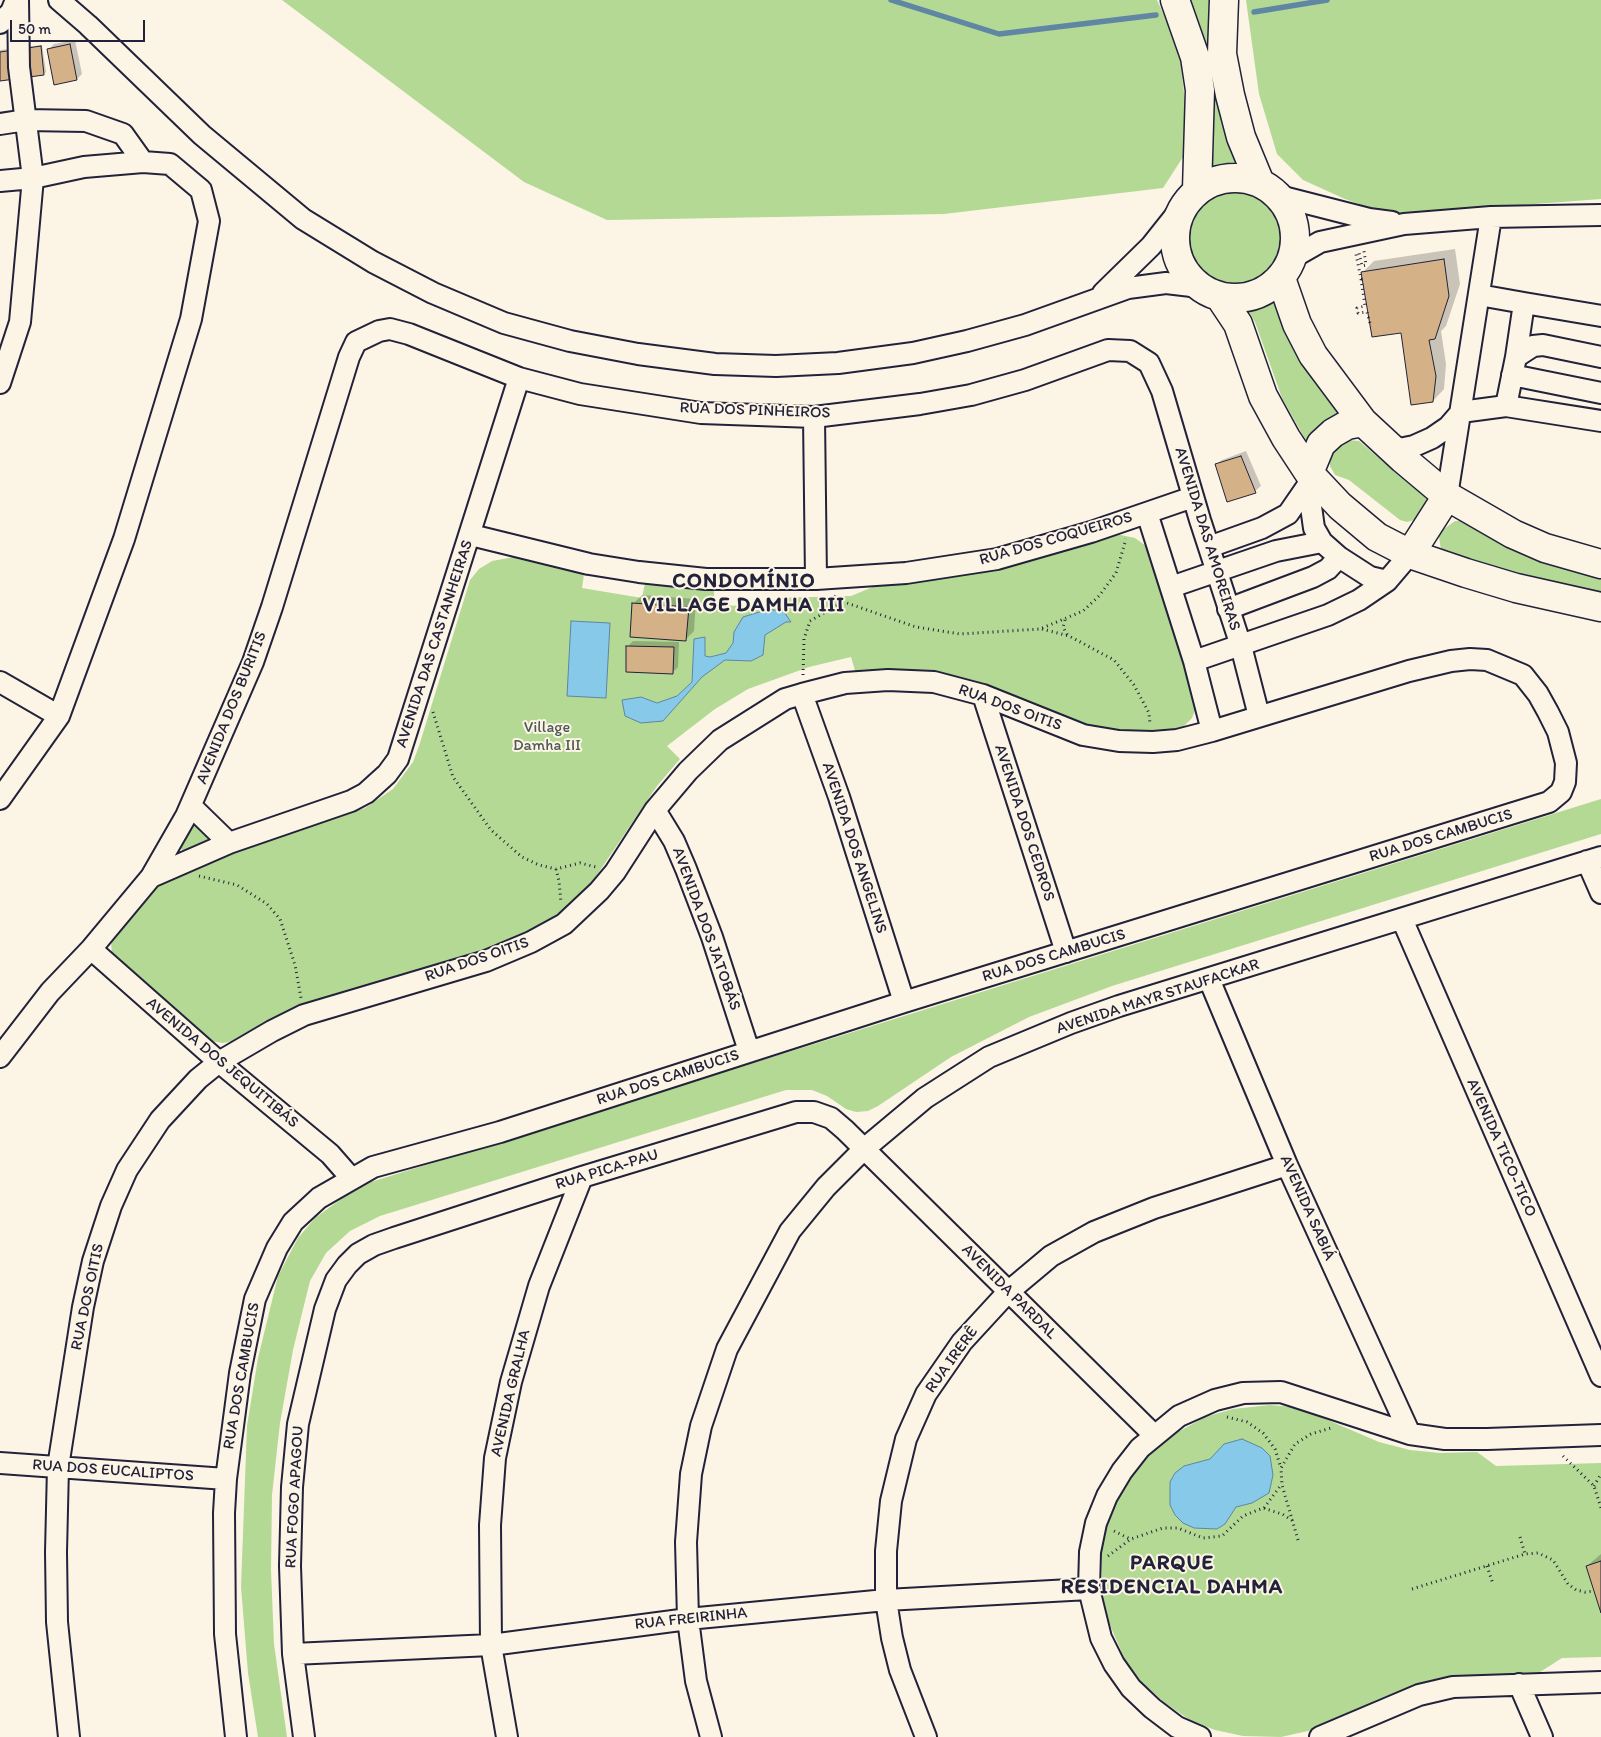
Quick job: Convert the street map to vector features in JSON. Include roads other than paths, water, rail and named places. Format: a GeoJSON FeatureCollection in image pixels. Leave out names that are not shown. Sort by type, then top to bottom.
{"type":"FeatureCollection","features":[{"type":"Feature","properties":{"kind":"street"},"geometry":{"type":"LineString","coordinates":[[0,23],[11,12],[17,0]]}},
{"type":"Feature","properties":{"kind":"street"},"geometry":{"type":"LineString","coordinates":[[0,383],[20,322],[34,178],[20,67],[17,0]]}},
{"type":"Feature","properties":{"kind":"street"},"geometry":{"type":"LineString","coordinates":[[59,0],[88,25],[202,135],[303,219],[373,262],[433,293],[504,323],[570,341],[638,354],[715,364],[776,366],[838,363],[913,353],[1025,325],[1128,288],[1166,283],[1242,298],[1264,292],[1286,268],[1320,242],[1404,224],[1491,217],[1601,216]]}},
{"type":"Feature","properties":{"kind":"street"},"geometry":{"type":"LineString","coordinates":[[1175,0],[1195,57],[1200,90],[1190,199],[1175,228],[1176,251],[1184,271],[1210,292],[1238,324],[1263,396],[1309,479],[1377,537],[1410,554],[1516,588],[1601,607]]}},
{"type":"Feature","properties":{"kind":"street"},"geometry":{"type":"LineString","coordinates":[[1224,0],[1222,54],[1230,95],[1242,137],[1269,189],[1291,214],[1296,236],[1286,268],[1297,324],[1313,355],[1363,422],[1447,496],[1513,534],[1545,548],[1601,564]]}},
{"type":"Feature","properties":{"kind":"street"},"geometry":{"type":"LineString","coordinates":[[0,124],[26,120],[86,121],[124,134],[144,162]]}},
{"type":"Feature","properties":{"kind":"street"},"geometry":{"type":"LineString","coordinates":[[0,799],[59,716],[127,530],[191,319],[209,221],[201,190],[170,164],[144,162],[84,167],[34,178],[1,177]]}},
{"type":"Feature","properties":{"kind":"street"},"geometry":{"type":"LineString","coordinates":[[1098,298],[1128,271],[1190,199],[1217,180],[1239,177],[1269,189],[1369,219],[1404,224]]}},
{"type":"Feature","properties":{"kind":"street"},"geometry":{"type":"LineString","coordinates":[[1194,661],[1328,615],[1359,600],[1387,581],[1410,554],[1447,496],[1491,217]]}},
{"type":"Feature","properties":{"kind":"street"},"geometry":{"type":"LineString","coordinates":[[1479,296],[1601,316]]}},
{"type":"Feature","properties":{"kind":"street"},"geometry":{"type":"LineString","coordinates":[[1506,406],[1524,303]]}},
{"type":"Feature","properties":{"kind":"street","name":"RUA DOS PINHEIROS"},"geometry":{"type":"LineString","coordinates":[[390,329],[409,334],[519,378],[580,394],[701,413],[814,417],[911,405],[971,395],[1025,380],[1108,350],[1130,350],[1150,363]]}},
{"type":"Feature","properties":{"kind":"street","name":"AVENIDA DOS BURITIS"},"geometry":{"type":"LineString","coordinates":[[0,1057],[50,992],[90,949],[151,877],[191,806],[226,729],[260,644],[349,357],[356,342],[380,330],[390,329]]}},
{"type":"Feature","properties":{"kind":"street"},"geometry":{"type":"LineString","coordinates":[[1514,366],[1533,346],[1542,345],[1601,357]]}},
{"type":"Feature","properties":{"kind":"street","name":"AVENIDA DAS AMOREIRAS"},"geometry":{"type":"LineString","coordinates":[[1150,363],[1162,392],[1193,497],[1241,646],[1259,716]]}},
{"type":"Feature","properties":{"kind":"street"},"geometry":{"type":"LineString","coordinates":[[1514,366],[1601,393]]}},
{"type":"Feature","properties":{"kind":"street","name":"AVENIDA DAS CASTANHEIRAS"},"geometry":{"type":"LineString","coordinates":[[151,877],[229,843],[351,801],[366,793],[398,760],[471,535],[519,378]]}},
{"type":"Feature","properties":{"kind":"street"},"geometry":{"type":"LineString","coordinates":[[1394,450],[1414,446],[1432,438],[1448,427],[1461,412],[1506,406],[1601,421]]}},
{"type":"Feature","properties":{"kind":"street"},"geometry":{"type":"LineString","coordinates":[[814,417],[816,579]]}},
{"type":"Feature","properties":{"kind":"street"},"geometry":{"type":"LineString","coordinates":[[1209,547],[1262,528],[1288,514],[1309,479],[1321,444],[1333,432],[1348,425],[1363,422]]}},
{"type":"Feature","properties":{"kind":"street"},"geometry":{"type":"LineString","coordinates":[[1309,479],[1314,528],[1322,542],[1339,557],[1370,577],[1387,581]]}},
{"type":"Feature","properties":{"kind":"street","name":"RUA DOS COQUEIROS"},"geometry":{"type":"LineString","coordinates":[[471,535],[580,562],[638,572],[706,579],[816,579],[906,573],[997,559],[1148,517],[1193,497]]}},
{"type":"Feature","properties":{"kind":"street"},"geometry":{"type":"LineString","coordinates":[[1148,517],[1194,661],[1212,731]]}},
{"type":"Feature","properties":{"kind":"street"},"geometry":{"type":"LineString","coordinates":[[1171,587],[1276,552],[1322,542]]}},
{"type":"Feature","properties":{"kind":"street"},"geometry":{"type":"LineString","coordinates":[[1228,609],[1313,577],[1328,568],[1339,557]]}},
{"type":"Feature","properties":{"kind":"street","name":"RUA DOS OITIS"},"geometry":{"type":"LineString","coordinates":[[69,1737],[57,1622],[58,1467],[83,1307],[93,1262],[111,1206],[127,1170],[160,1120],[198,1078],[219,1062],[272,1030],[304,1015],[486,961],[531,942],[564,924],[615,872],[655,810],[688,771],[720,740],[784,700],[845,683],[888,680],[934,682],[983,695],[1084,735],[1119,741],[1153,742],[1177,740],[1409,671],[1470,658],[1487,660],[1523,675],[1538,694],[1558,732],[1566,763],[1565,782],[1557,798]]}},
{"type":"Feature","properties":{"kind":"street"},"geometry":{"type":"LineString","coordinates":[[0,682],[59,716]]}},
{"type":"Feature","properties":{"kind":"street","name":"AVENIDA DOS ANGELINS"},"geometry":{"type":"LineString","coordinates":[[802,694],[839,797],[904,1002]]}},
{"type":"Feature","properties":{"kind":"street","name":"AVENIDA DOS CEDROS"},"geometry":{"type":"LineString","coordinates":[[983,695],[1066,952]]}},
{"type":"Feature","properties":{"kind":"street","name":"RUA DOS CAMBUCIS"},"geometry":{"type":"LineString","coordinates":[[236,1737],[225,1634],[226,1479],[240,1373],[255,1299],[277,1248],[294,1222],[319,1198],[373,1167],[500,1132],[904,1002],[1513,814],[1557,798]]}},
{"type":"Feature","properties":{"kind":"street"},"geometry":{"type":"LineString","coordinates":[[191,806],[229,843]]}},
{"type":"Feature","properties":{"kind":"street","name":"AVENIDA DOS JATOBÁS"},"geometry":{"type":"LineString","coordinates":[[655,810],[674,841],[686,869],[712,937],[749,1051]]}},
{"type":"Feature","properties":{"kind":"street"},"geometry":{"type":"LineString","coordinates":[[1594,859],[1601,893]]}},
{"type":"Feature","properties":{"kind":"street","name":"AVENIDA MAYR STAUFACKAR"},"geometry":{"type":"LineString","coordinates":[[711,1737],[696,1682],[688,1618],[686,1542],[691,1474],[701,1426],[727,1349],[790,1231],[826,1187],[864,1149],[925,1098],[989,1057],[1079,1020],[1594,859]]}},
{"type":"Feature","properties":{"kind":"street","name":"AVENIDA TICO-TICO"},"geometry":{"type":"LineString","coordinates":[[1402,919],[1601,1376]]}},
{"type":"Feature","properties":{"kind":"street","name":"AVENIDA DOS JEQUITIBÁS"},"geometry":{"type":"LineString","coordinates":[[90,949],[219,1062],[330,1154],[351,1178]]}},
{"type":"Feature","properties":{"kind":"street","name":"AVENIDA SABIÁ"},"geometry":{"type":"LineString","coordinates":[[1208,979],[1288,1165],[1410,1434]]}},
{"type":"Feature","properties":{"kind":"street","name":"RUA PICA-PAU"},"geometry":{"type":"LineString","coordinates":[[346,1265],[374,1245],[582,1177],[796,1112],[814,1112],[831,1118],[864,1149]]}},
{"type":"Feature","properties":{"kind":"street","name":"AVENIDA PARDAL"},"geometry":{"type":"LineString","coordinates":[[864,1149],[1154,1435]]}},
{"type":"Feature","properties":{"kind":"street","name":"RUA IRERÊ"},"geometry":{"type":"LineString","coordinates":[[926,1737],[900,1670],[892,1638],[886,1600],[886,1551],[891,1501],[906,1439],[926,1394],[962,1342],[1008,1292],[1051,1256],[1094,1232],[1154,1208],[1288,1165]]}},
{"type":"Feature","properties":{"kind":"street","name":"AVENIDA GRALHA"},"geometry":{"type":"LineString","coordinates":[[507,1737],[491,1645],[490,1525],[495,1458],[511,1382],[539,1286],[582,1177]]}},
{"type":"Feature","properties":{"kind":"street","name":"RUA FOGO APAGOU"},"geometry":{"type":"LineString","coordinates":[[304,1737],[293,1654],[290,1566],[292,1487],[298,1424],[325,1309],[336,1280],[346,1265]]}},
{"type":"Feature","properties":{"kind":"street"},"geometry":{"type":"LineString","coordinates":[[1200,1737],[1174,1732],[1131,1688],[1114,1664],[1101,1638],[1089,1589],[1090,1552],[1096,1523],[1107,1496],[1122,1471],[1154,1435],[1179,1416],[1215,1400],[1243,1393],[1281,1392],[1410,1434],[1445,1439],[1601,1435]]}},
{"type":"Feature","properties":{"kind":"street","name":"RUA DOS EUCALIPTOS"},"geometry":{"type":"LineString","coordinates":[[0,1463],[226,1479]]}},
{"type":"Feature","properties":{"kind":"street","name":"RUA FREIRINHA"},"geometry":{"type":"LineString","coordinates":[[293,1654],[491,1645],[688,1618],[886,1600],[1089,1589]]}},
{"type":"Feature","properties":{"kind":"street"},"geometry":{"type":"LineString","coordinates":[[1320,1737],[1419,1695],[1454,1687],[1601,1682]]}},
{"type":"Feature","properties":{"kind":"street"},"geometry":{"type":"LineString","coordinates":[[1519,1684],[1542,1737]]}},
{"type":"Feature","properties":{"kind":"water"},"geometry":{"type":"Polygon","coordinates":[[[769,609],[784,612],[791,622],[786,622],[765,635],[763,655],[751,661],[725,660],[702,677],[663,721],[641,723],[625,716],[622,700],[641,697],[657,703],[677,696],[692,682],[694,639],[705,637],[705,656],[710,657],[726,653],[733,643],[734,632],[743,617],[769,609]]]}},
{"type":"Feature","properties":{"kind":"water"},"geometry":{"type":"Polygon","coordinates":[[[571,621],[610,623],[606,698],[567,696],[571,621]]]}},
{"type":"Feature","properties":{"kind":"water"},"geometry":{"type":"Polygon","coordinates":[[[1242,1439],[1262,1448],[1270,1456],[1273,1475],[1269,1493],[1252,1503],[1236,1507],[1225,1524],[1217,1529],[1194,1528],[1183,1523],[1175,1515],[1170,1505],[1170,1482],[1175,1473],[1184,1466],[1210,1459],[1224,1444],[1242,1439]]]}},
{"type":"Feature","properties":{"kind":"waterway"},"geometry":{"type":"LineString","coordinates":[[891,0],[999,34],[1156,15]]}},
{"type":"Feature","properties":{"kind":"waterway"},"geometry":{"type":"LineString","coordinates":[[1254,12],[1327,0]]}},
{"type":"Feature","properties":{"kind":"district","name":"CONDOMÍNIO VILLAGE DAMHA III"},"geometry":{"type":"Point","coordinates":[744,594]}},
{"type":"Feature","properties":{"kind":"district","name":"PARQUE RESIDENCIAL DAHMA"},"geometry":{"type":"Point","coordinates":[1172,1576]}},
{"type":"Feature","properties":{"kind":"park label","name":"Village Damha III"},"geometry":{"type":"Point","coordinates":[547,737]}}]}
